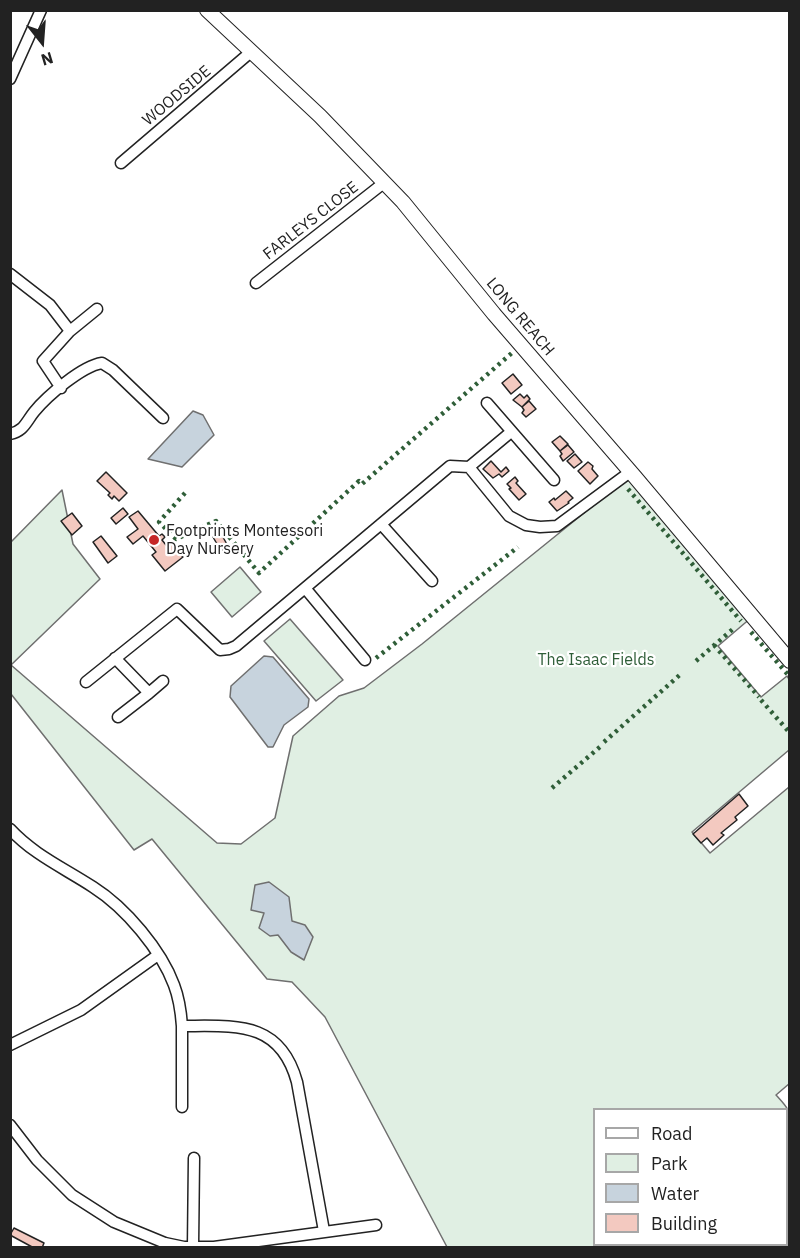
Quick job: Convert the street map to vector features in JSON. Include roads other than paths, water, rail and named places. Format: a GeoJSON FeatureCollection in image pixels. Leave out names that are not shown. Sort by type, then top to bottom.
{"type":"FeatureCollection","features":[{"type":"Feature","properties":{"kind":"street"},"geometry":{"type":"LineString","coordinates":[[10,79],[41,10]]}},
{"type":"Feature","properties":{"kind":"street","name":"LONG REACH"},"geometry":{"type":"LineString","coordinates":[[207,10],[328,124],[385,182],[789,662]]}},
{"type":"Feature","properties":{"kind":"street","name":"WOODSIDE"},"geometry":{"type":"LineString","coordinates":[[121,163],[252,51]]}},
{"type":"Feature","properties":{"kind":"street","name":"FARLEYS CLOSE"},"geometry":{"type":"LineString","coordinates":[[256,283],[385,182]]}},
{"type":"Feature","properties":{"kind":"street"},"geometry":{"type":"LineString","coordinates":[[10,274],[50,305],[70,331]]}},
{"type":"Feature","properties":{"kind":"street"},"geometry":{"type":"LineString","coordinates":[[61,388],[43,361],[70,331],[97,309]]}},
{"type":"Feature","properties":{"kind":"street"},"geometry":{"type":"LineString","coordinates":[[10,434],[24,428],[34,411],[78,373],[92,365],[102,363],[113,370],[163,418]]}},
{"type":"Feature","properties":{"kind":"street"},"geometry":{"type":"LineString","coordinates":[[487,403],[554,480]]}},
{"type":"Feature","properties":{"kind":"street"},"geometry":{"type":"LineString","coordinates":[[86,682],[177,609],[220,650],[229,649],[450,466],[469,467],[511,432]]}},
{"type":"Feature","properties":{"kind":"street"},"geometry":{"type":"LineString","coordinates":[[469,467],[509,516],[526,525],[540,527],[557,526],[630,472]]}},
{"type":"Feature","properties":{"kind":"street"},"geometry":{"type":"LineString","coordinates":[[381,524],[432,581]]}},
{"type":"Feature","properties":{"kind":"street"},"geometry":{"type":"LineString","coordinates":[[305,588],[365,660]]}},
{"type":"Feature","properties":{"kind":"street"},"geometry":{"type":"LineString","coordinates":[[115,658],[149,693]]}},
{"type":"Feature","properties":{"kind":"street"},"geometry":{"type":"LineString","coordinates":[[118,717],[163,681]]}},
{"type":"Feature","properties":{"kind":"street"},"geometry":{"type":"LineString","coordinates":[[10,829],[24,845],[109,899],[133,922],[158,955],[175,986],[180,1004],[182,1107]]}},
{"type":"Feature","properties":{"kind":"street"},"geometry":{"type":"LineString","coordinates":[[10,1045],[81,1010],[158,955]]}},
{"type":"Feature","properties":{"kind":"street"},"geometry":{"type":"LineString","coordinates":[[182,1026],[246,1028],[267,1037],[283,1052],[297,1083],[324,1231]]}},
{"type":"Feature","properties":{"kind":"street"},"geometry":{"type":"LineString","coordinates":[[10,1125],[37,1160],[72,1195],[114,1222],[165,1243],[193,1247],[214,1246],[376,1226]]}},
{"type":"Feature","properties":{"kind":"street"},"geometry":{"type":"LineString","coordinates":[[193,1247],[194,1158]]}},
{"type":"Feature","properties":{"kind":"water"},"geometry":{"type":"Polygon","coordinates":[[[193,411],[203,415],[214,435],[182,467],[148,459],[193,411]]]}},
{"type":"Feature","properties":{"kind":"water"},"geometry":{"type":"Polygon","coordinates":[[[264,656],[273,657],[309,699],[308,707],[284,725],[273,747],[268,747],[230,697],[231,686],[264,656]]]}},
{"type":"Feature","properties":{"kind":"water"},"geometry":{"type":"Polygon","coordinates":[[[269,882],[289,897],[292,921],[305,925],[313,937],[304,960],[291,952],[278,935],[270,936],[259,928],[264,913],[251,910],[255,885],[269,882]]]}},
{"type":"Feature","properties":{"kind":"place","name":"Footprints Montessori Day Nursery"},"geometry":{"type":"Point","coordinates":[154,540]}},
{"type":"Feature","properties":{"kind":"park label","name":"The Isaac Fields"},"geometry":{"type":"Point","coordinates":[596,660]}}]}
